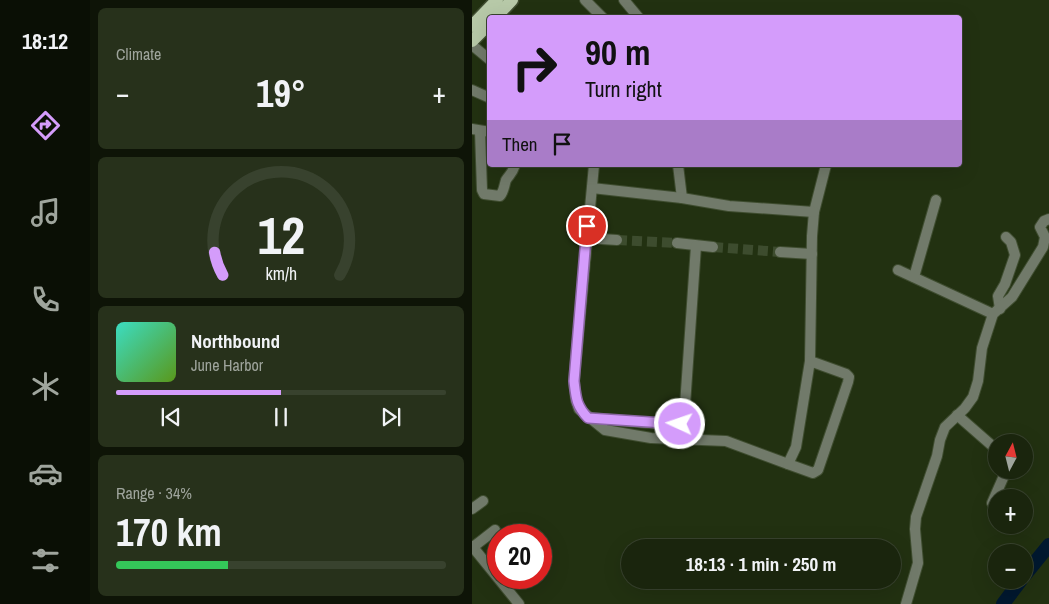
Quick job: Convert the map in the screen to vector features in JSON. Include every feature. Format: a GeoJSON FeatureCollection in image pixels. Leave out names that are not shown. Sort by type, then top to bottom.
{"type":"FeatureCollection","features":[{"type":"Feature","properties":{"kind":"main road"},"geometry":{"type":"LineString","coordinates":[[472,26],[497,0]]}},
{"type":"Feature","properties":{"kind":"main road"},"geometry":{"type":"LineString","coordinates":[[498,15],[512,0]]}},
{"type":"Feature","properties":{"kind":"main road"},"geometry":{"type":"LineString","coordinates":[[472,42],[487,26]]}},
{"type":"Feature","properties":{"kind":"street"},"geometry":{"type":"LineString","coordinates":[[585,0],[600,15]]}},
{"type":"Feature","properties":{"kind":"street"},"geometry":{"type":"LineString","coordinates":[[624,0],[636,15]]}},
{"type":"Feature","properties":{"kind":"street"},"geometry":{"type":"LineString","coordinates":[[472,46],[487,58]]}},
{"type":"Feature","properties":{"kind":"street"},"geometry":{"type":"LineString","coordinates":[[472,90],[487,97]]}},
{"type":"Feature","properties":{"kind":"street"},"geometry":{"type":"LineString","coordinates":[[481,131],[482,190],[484,194],[500,196],[514,167]]}},
{"type":"Feature","properties":{"kind":"street"},"geometry":{"type":"LineString","coordinates":[[594,167],[574,381],[579,409],[588,418],[605,430],[651,438],[726,440],[813,473],[818,470],[849,377],[846,374],[810,361]]}},
{"type":"Feature","properties":{"kind":"street"},"geometry":{"type":"LineString","coordinates":[[678,167],[682,198]]}},
{"type":"Feature","properties":{"kind":"street"},"geometry":{"type":"LineString","coordinates":[[788,464],[796,446],[810,361],[814,212],[825,167]]}},
{"type":"Feature","properties":{"kind":"street"},"geometry":{"type":"LineString","coordinates":[[592,188],[682,198],[729,206],[814,212]]}},
{"type":"Feature","properties":{"kind":"street"},"geometry":{"type":"LineString","coordinates":[[914,277],[936,200]]}},
{"type":"Feature","properties":{"kind":"street"},"geometry":{"type":"LineString","coordinates":[[997,311],[1012,297],[1043,247],[1045,236],[1040,227],[1044,220],[1048,219]]}},
{"type":"Feature","properties":{"kind":"street"},"geometry":{"type":"LineString","coordinates":[[586,238],[618,240]]}},
{"type":"Feature","properties":{"kind":"street"},"geometry":{"type":"LineString","coordinates":[[906,604],[918,563],[915,529],[916,516],[945,427],[965,408],[972,397],[978,381],[982,348],[997,311],[998,296],[1005,284],[1015,255],[1011,242],[1006,238]]}},
{"type":"Feature","properties":{"kind":"street"},"geometry":{"type":"LineString","coordinates":[[677,243],[713,247]]}},
{"type":"Feature","properties":{"kind":"street"},"geometry":{"type":"LineString","coordinates":[[588,418],[674,425],[680,424],[684,420],[696,246]]}},
{"type":"Feature","properties":{"kind":"street"},"geometry":{"type":"LineString","coordinates":[[780,252],[812,254]]}},
{"type":"Feature","properties":{"kind":"street"},"geometry":{"type":"LineString","coordinates":[[898,270],[997,311]]}},
{"type":"Feature","properties":{"kind":"street"},"geometry":{"type":"LineString","coordinates":[[957,416],[988,442]]}},
{"type":"Feature","properties":{"kind":"street"},"geometry":{"type":"LineString","coordinates":[[472,509],[484,501]]}},
{"type":"Feature","properties":{"kind":"street"},"geometry":{"type":"LineString","coordinates":[[487,536],[472,547],[519,604]]}},
{"type":"Feature","properties":{"kind":"waterway"},"geometry":{"type":"LineString","coordinates":[[1033,565],[1049,545]]}},
{"type":"Feature","properties":{"kind":"waterway"},"geometry":{"type":"LineString","coordinates":[[1003,604],[1014,589]]}},
{"type":"Feature","properties":{"kind":"tunnel"},"geometry":{"type":"LineString","coordinates":[[617,240],[677,243]]}},
{"type":"Feature","properties":{"kind":"tunnel"},"geometry":{"type":"LineString","coordinates":[[713,247],[780,252]]}},
{"type":"Feature","properties":{"kind":"route"},"geometry":{"type":"LineString","coordinates":[[587,226],[574,381],[579,409],[588,418],[680,424]]}}]}
